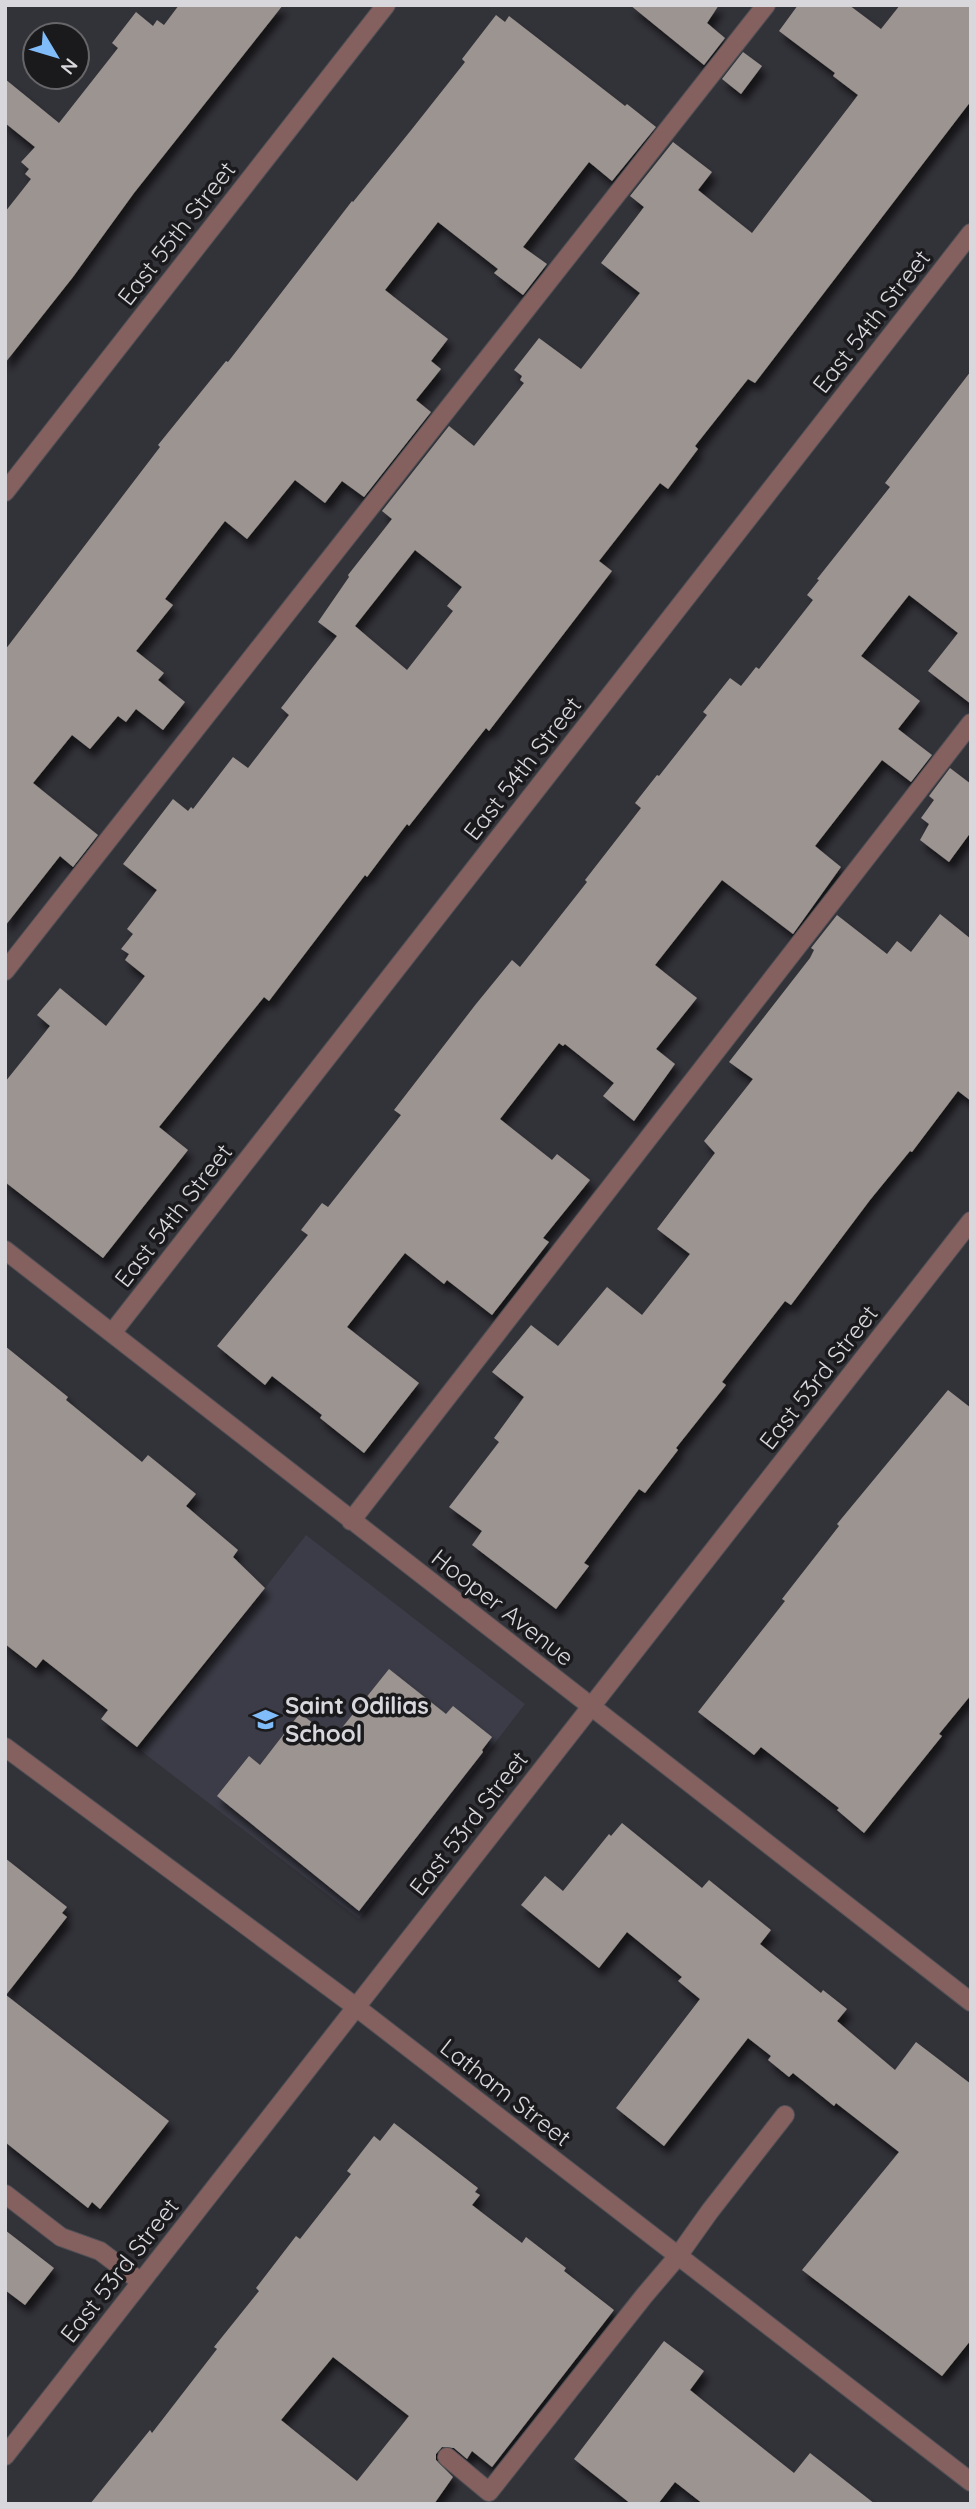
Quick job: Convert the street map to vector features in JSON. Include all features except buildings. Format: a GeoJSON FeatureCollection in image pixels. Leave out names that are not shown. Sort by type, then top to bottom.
{"type":"FeatureCollection","features":[{"type":"Feature","properties":{"kind":"street","name":"East 55th Street"},"geometry":{"type":"LineString","coordinates":[[5,492],[386,5]]}},
{"type":"Feature","properties":{"kind":"street"},"geometry":{"type":"LineString","coordinates":[[5,971],[766,5]]}},
{"type":"Feature","properties":{"kind":"street","name":"East 54th Street"},"geometry":{"type":"LineString","coordinates":[[112,1333],[971,233]]}},
{"type":"Feature","properties":{"kind":"street"},"geometry":{"type":"LineString","coordinates":[[351,1521],[971,723]]}},
{"type":"Feature","properties":{"kind":"street","name":"East 53rd Street"},"geometry":{"type":"LineString","coordinates":[[5,2456],[971,1221]]}},
{"type":"Feature","properties":{"kind":"street","name":"Hooper Avenue"},"geometry":{"type":"LineString","coordinates":[[5,1250],[971,2002]]}},
{"type":"Feature","properties":{"kind":"street","name":"Latham Street"},"geometry":{"type":"LineString","coordinates":[[5,1747],[356,2007],[971,2482]]}},
{"type":"Feature","properties":{"kind":"street"},"geometry":{"type":"LineString","coordinates":[[447,2457],[489,2491],[678,2256],[785,2115]]}},
{"type":"Feature","properties":{"kind":"street"},"geometry":{"type":"LineString","coordinates":[[5,2194],[61,2237],[100,2251],[141,2282]]}},
{"type":"Feature","properties":{"kind":"shaded area"},"geometry":{"type":"Polygon","coordinates":[[[306,1535],[525,1704],[359,1919],[140,1750],[306,1535]]]}},
{"type":"Feature","properties":{"kind":"place","name":"Saint Odilias School"},"geometry":{"type":"Point","coordinates":[265,1719]}}]}
